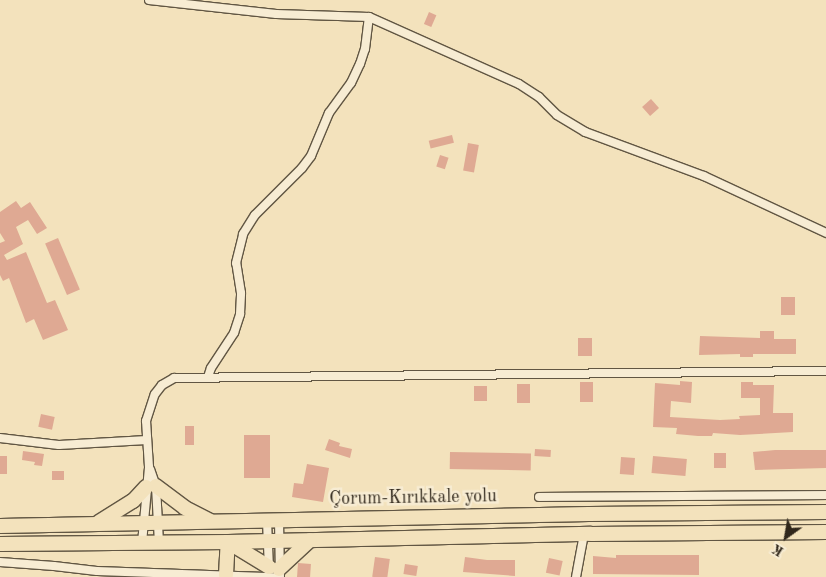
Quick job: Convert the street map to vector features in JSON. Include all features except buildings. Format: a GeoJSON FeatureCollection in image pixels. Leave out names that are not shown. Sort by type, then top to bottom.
{"type":"FeatureCollection","features":[{"type":"Feature","properties":{"kind":"highway"},"geometry":{"type":"LineString","coordinates":[[96,524],[133,501],[151,487],[210,522]]}},
{"type":"Feature","properties":{"kind":"highway","name":"Çorum-Kırıkkale yolu"},"geometry":{"type":"LineString","coordinates":[[0,526],[826,512]]}},
{"type":"Feature","properties":{"kind":"highway"},"geometry":{"type":"LineString","coordinates":[[0,544],[142,544],[584,534],[826,532]]}},
{"type":"Feature","properties":{"kind":"highway"},"geometry":{"type":"LineString","coordinates":[[228,542],[274,573],[310,540]]}},
{"type":"Feature","properties":{"kind":"highway"},"geometry":{"type":"LineString","coordinates":[[226,575],[228,542]]}},
{"type":"Feature","properties":{"kind":"street"},"geometry":{"type":"LineString","coordinates":[[149,0],[276,14],[369,17],[520,84],[557,115],[585,132],[704,176],[826,233]]}},
{"type":"Feature","properties":{"kind":"street"},"geometry":{"type":"LineString","coordinates":[[208,376],[238,323],[241,300],[236,263],[243,234],[255,215],[302,168],[311,156],[329,113],[351,83],[360,64],[369,17]]}},
{"type":"Feature","properties":{"kind":"street"},"geometry":{"type":"LineString","coordinates":[[159,543],[158,523],[151,487],[146,421],[152,399],[158,389],[174,378],[208,376],[826,371]]}},
{"type":"Feature","properties":{"kind":"street"},"geometry":{"type":"LineString","coordinates":[[0,438],[59,445],[147,440]]}},
{"type":"Feature","properties":{"kind":"street"},"geometry":{"type":"LineString","coordinates":[[142,544],[143,523],[151,487]]}},
{"type":"Feature","properties":{"kind":"street"},"geometry":{"type":"LineString","coordinates":[[539,497],[826,495]]}},
{"type":"Feature","properties":{"kind":"street"},"geometry":{"type":"LineString","coordinates":[[273,520],[274,540]]}},
{"type":"Feature","properties":{"kind":"street"},"geometry":{"type":"LineString","coordinates":[[0,562],[97,572],[226,575],[274,573],[273,520]]}},
{"type":"Feature","properties":{"kind":"street"},"geometry":{"type":"LineString","coordinates":[[576,577],[584,534]]}},
{"type":"Feature","properties":{"kind":"street"},"geometry":{"type":"LineString","coordinates":[[68,577],[69,568]]}}]}
